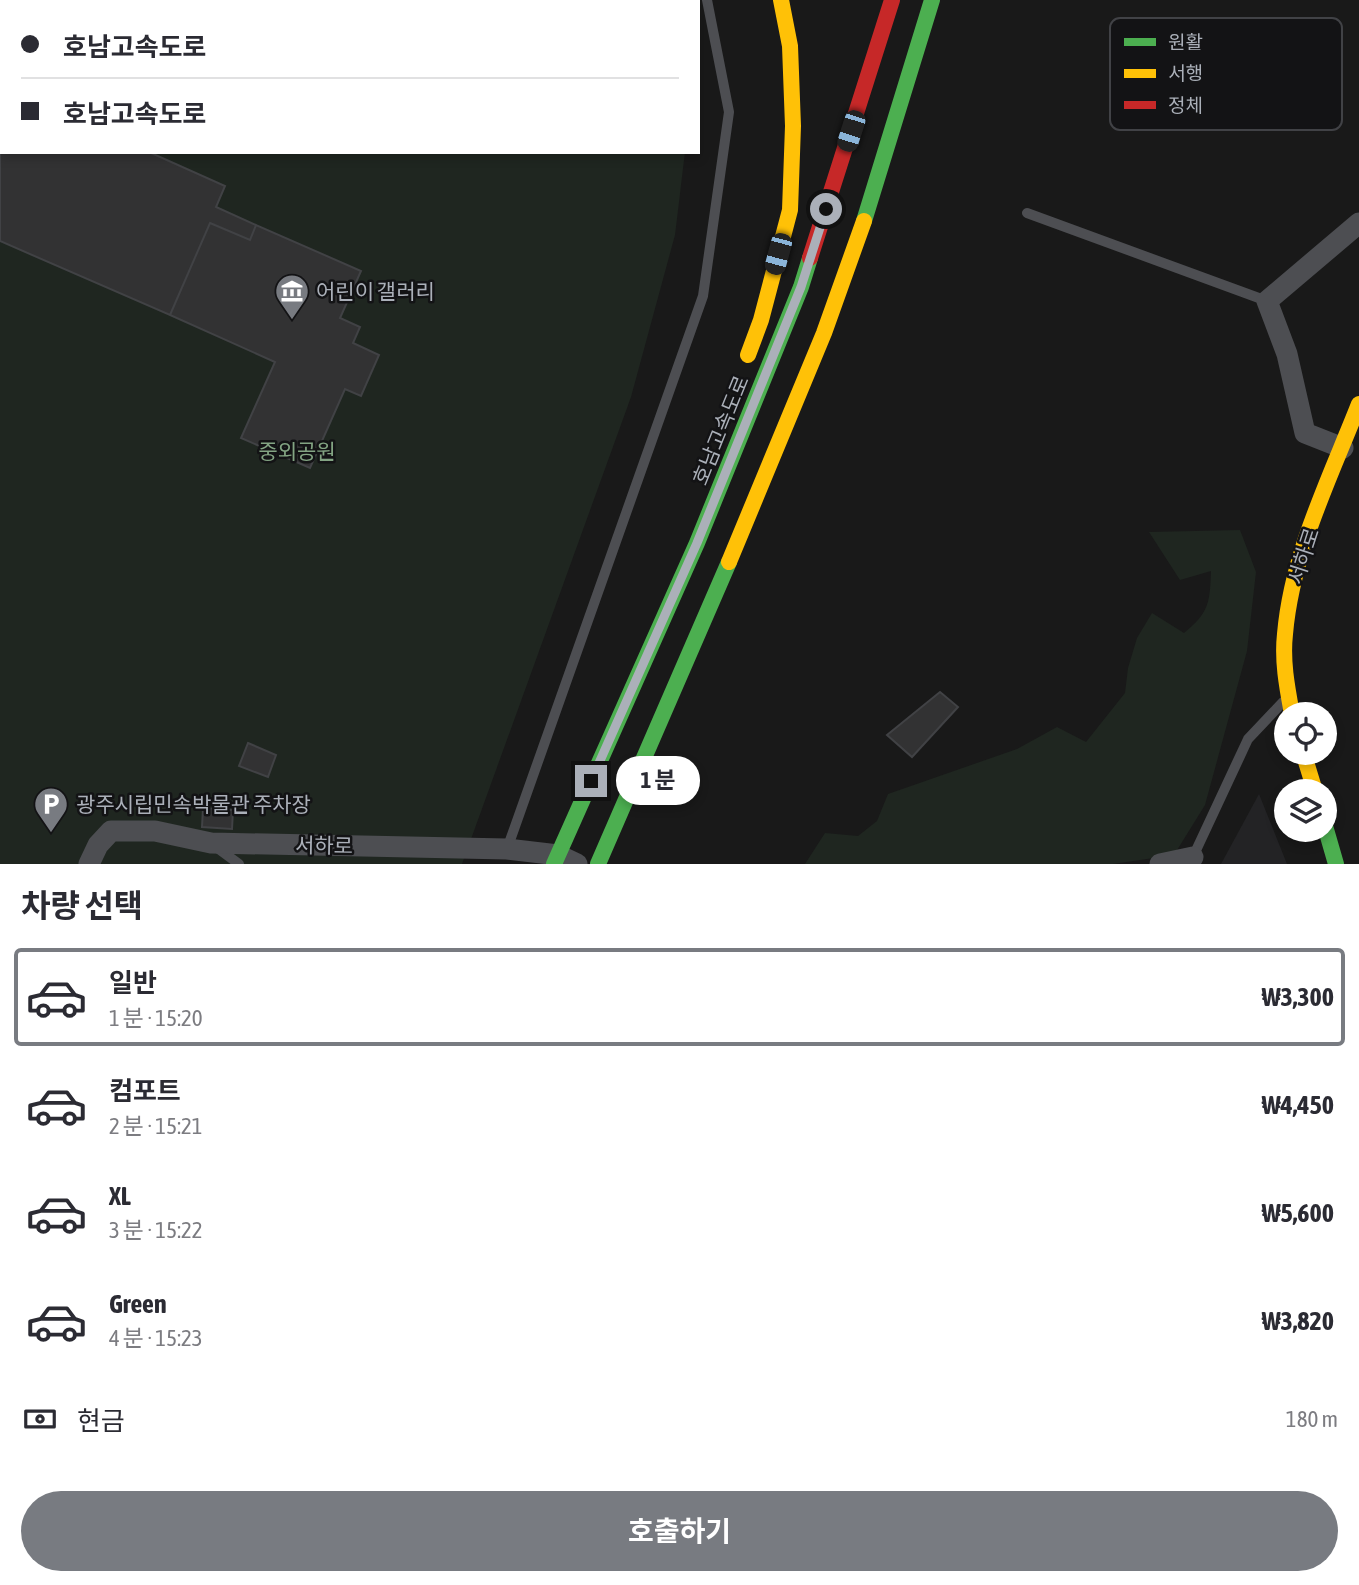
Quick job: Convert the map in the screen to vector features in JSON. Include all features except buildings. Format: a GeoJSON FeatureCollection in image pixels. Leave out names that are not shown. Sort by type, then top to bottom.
{"type":"FeatureCollection","features":[{"type":"Feature","properties":{"kind":"main road"},"geometry":{"type":"LineString","coordinates":[[742,372],[761,320],[790,210],[793,126],[790,46],[781,0]]}},
{"type":"Feature","properties":{"kind":"main road","name":"호남고속도로"},"geometry":{"type":"LineString","coordinates":[[554,864],[697,543],[801,287],[892,0]]}},
{"type":"Feature","properties":{"kind":"main road"},"geometry":{"type":"LineString","coordinates":[[598,864],[824,332],[895,129],[932,0]]}},
{"type":"Feature","properties":{"kind":"main road","name":"서하로"},"geometry":{"type":"LineString","coordinates":[[1289,702],[1283,661],[1288,608],[1297,566],[1359,404]]}},
{"type":"Feature","properties":{"kind":"main road"},"geometry":{"type":"LineString","coordinates":[[697,543],[708,476]]}},
{"type":"Feature","properties":{"kind":"main road"},"geometry":{"type":"LineString","coordinates":[[1330,842],[1336,864]]}},
{"type":"Feature","properties":{"kind":"street"},"geometry":{"type":"LineString","coordinates":[[1343,448],[1305,433],[1287,354],[1267,301],[1359,223]]}},
{"type":"Feature","properties":{"kind":"street","name":"서하로"},"geometry":{"type":"LineString","coordinates":[[89,864],[98,845],[111,831],[155,831],[211,843],[507,849],[558,855],[577,864]]}},
{"type":"Feature","properties":{"kind":"street"},"geometry":{"type":"LineString","coordinates":[[1160,864],[1192,861]]}},
{"type":"Feature","properties":{"kind":"lane"},"geometry":{"type":"LineString","coordinates":[[507,849],[703,296],[729,112],[708,0]]}},
{"type":"Feature","properties":{"kind":"lane"},"geometry":{"type":"LineString","coordinates":[[1027,213],[1267,301]]}},
{"type":"Feature","properties":{"kind":"lane"},"geometry":{"type":"LineString","coordinates":[[1192,861],[1248,739],[1288,698]]}},
{"type":"Feature","properties":{"kind":"lane"},"geometry":{"type":"LineString","coordinates":[[211,843],[239,864]]}},
{"type":"Feature","properties":{"kind":"shaded area"},"geometry":{"type":"Polygon","coordinates":[[[1259,794],[1274,832],[1274,842],[1278,842],[1287,864],[1221,864],[1259,794]]]}},
{"type":"Feature","properties":{"kind":"green space","name":"중외공원"},"geometry":{"type":"Polygon","coordinates":[[[0,154],[685,154],[675,235],[631,397],[462,864],[0,864],[0,154]]]}},
{"type":"Feature","properties":{"kind":"green space"},"geometry":{"type":"Polygon","coordinates":[[[1240,530],[1256,572],[1247,651],[1205,805],[1174,855],[1113,864],[805,864],[825,833],[858,836],[877,821],[888,794],[1017,749],[1057,727],[1086,742],[1125,693],[1128,668],[1137,638],[1152,613],[1184,633],[1199,619],[1206,606],[1211,571],[1180,580],[1149,532],[1240,530]]]}},
{"type":"Feature","properties":{"kind":"traffic: fast"},"geometry":{"type":"LineString","coordinates":[[864,221],[932,0]]}},
{"type":"Feature","properties":{"kind":"traffic: fast"},"geometry":{"type":"LineString","coordinates":[[591,781],[697,543],[801,287],[810,258]]}},
{"type":"Feature","properties":{"kind":"traffic: fast"},"geometry":{"type":"LineString","coordinates":[[598,864],[729,562]]}},
{"type":"Feature","properties":{"kind":"traffic: fast"},"geometry":{"type":"LineString","coordinates":[[554,864],[591,781]]}},
{"type":"Feature","properties":{"kind":"traffic: fast"},"geometry":{"type":"LineString","coordinates":[[1330,842],[1336,864]]}},
{"type":"Feature","properties":{"kind":"traffic: slow"},"geometry":{"type":"LineString","coordinates":[[748,355],[761,320],[790,210],[793,126],[790,46],[781,0]]}},
{"type":"Feature","properties":{"kind":"traffic: slow"},"geometry":{"type":"LineString","coordinates":[[729,562],[824,333],[864,221]]}},
{"type":"Feature","properties":{"kind":"traffic: slow"},"geometry":{"type":"LineString","coordinates":[[1290,702],[1284,654],[1295,574],[1314,516],[1359,404]]}},
{"type":"Feature","properties":{"kind":"traffic: slow"},"geometry":{"type":"LineString","coordinates":[[1307,765],[1311,779]]}},
{"type":"Feature","properties":{"kind":"traffic: jam"},"geometry":{"type":"LineString","coordinates":[[810,258],[892,0]]}},
{"type":"Feature","properties":{"kind":"place","name":"어린이 갤러리"},"geometry":{"type":"Point","coordinates":[292,321]}},
{"type":"Feature","properties":{"kind":"place","name":"광주시립민속박물관 주차장"},"geometry":{"type":"Point","coordinates":[51,834]}},
{"type":"Feature","properties":{"kind":"route"},"geometry":{"type":"LineString","coordinates":[[591,781],[697,543],[801,287],[826,209]]}}]}
